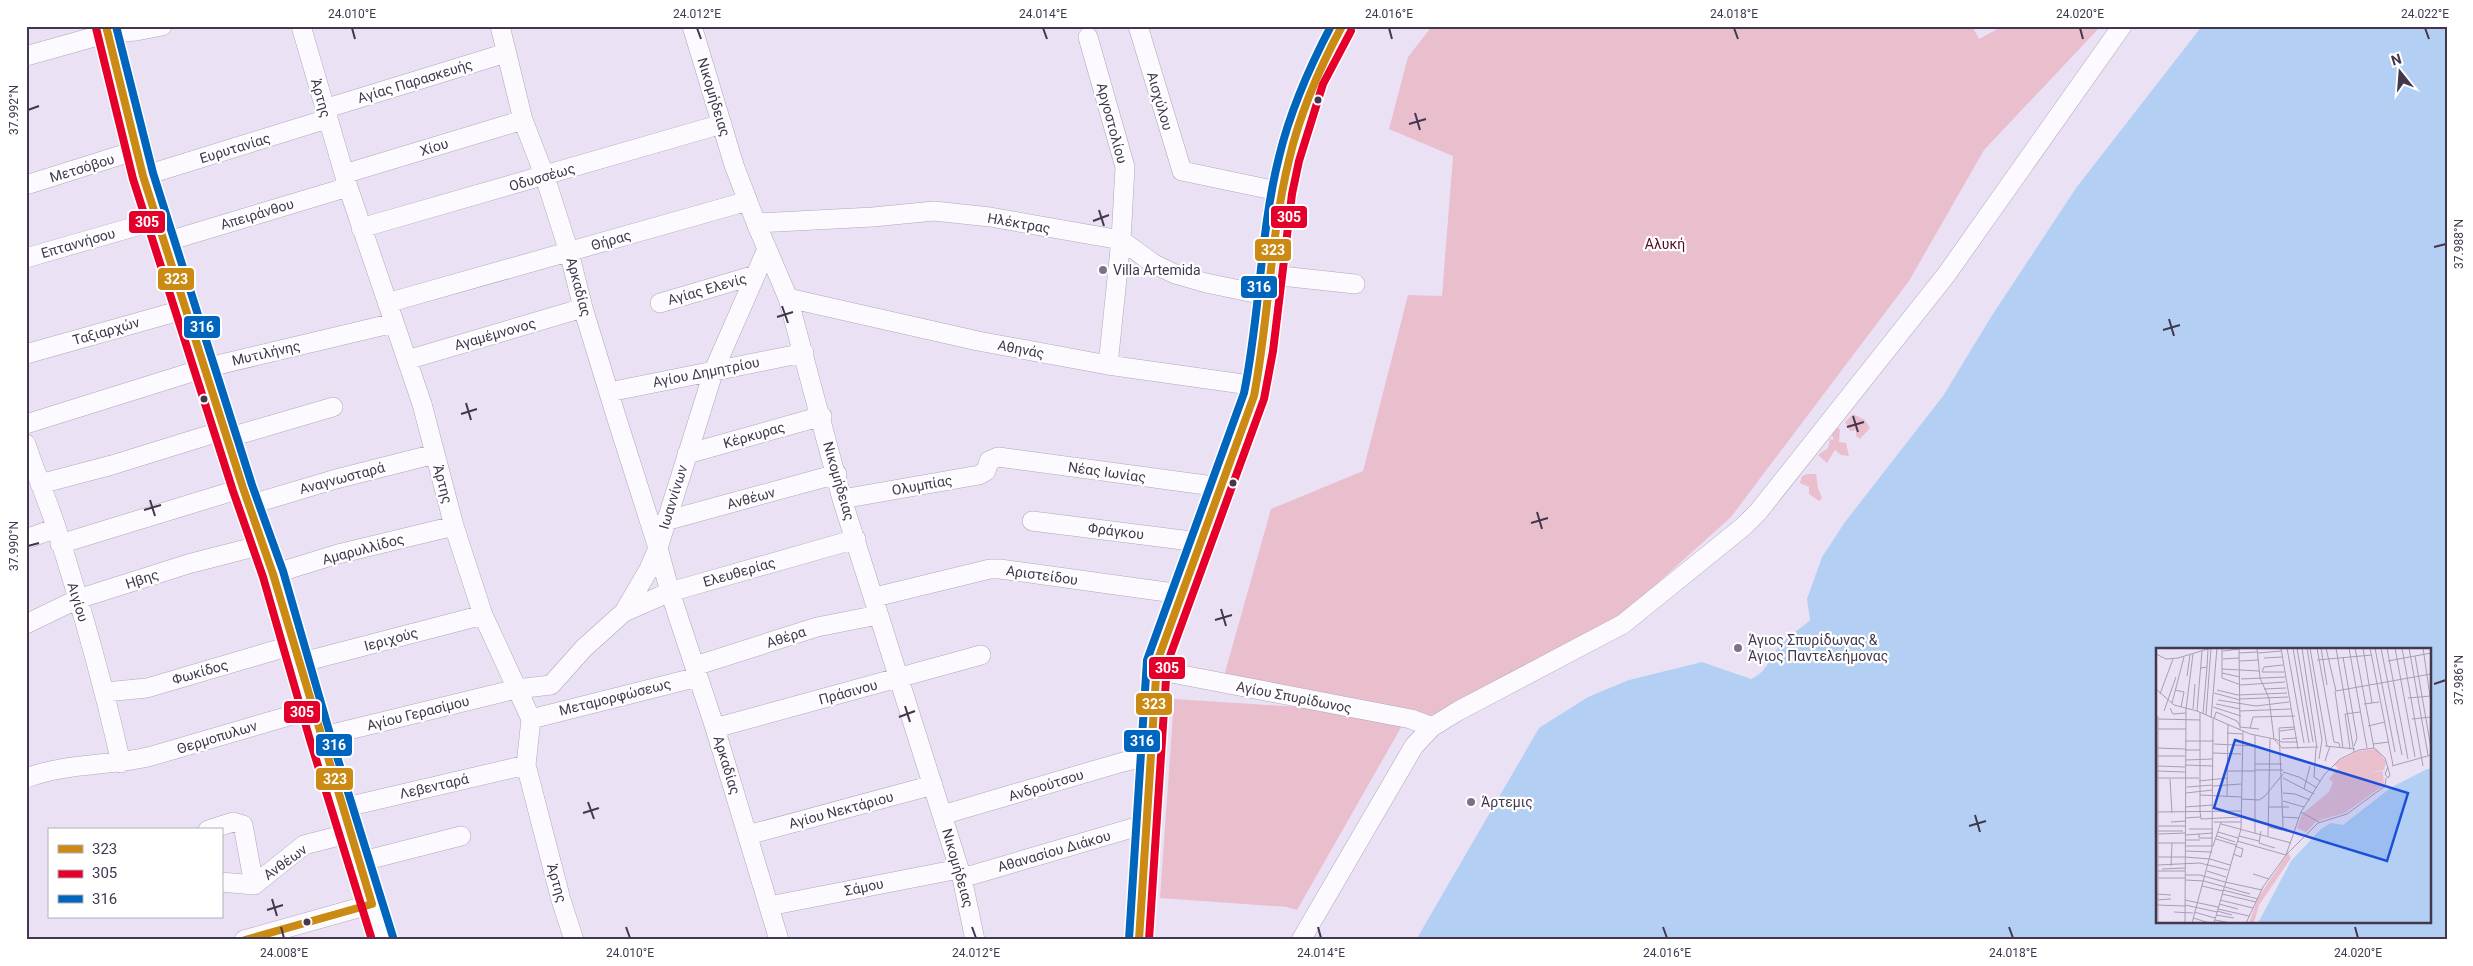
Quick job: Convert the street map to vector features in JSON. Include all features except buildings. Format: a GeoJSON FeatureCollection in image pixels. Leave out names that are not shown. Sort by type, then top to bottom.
{"type":"FeatureCollection","features":[{"type":"Feature","properties":{"kind":"main road"},"geometry":{"type":"LineString","coordinates":[[1139,940],[1156,670],[1199,542],[1244,428],[1257,386],[1282,192],[1292,144],[1307,99],[1323,60],[1342,26]]}},
{"type":"Feature","properties":{"kind":"street"},"geometry":{"type":"LineString","coordinates":[[26,56],[107,30],[136,31],[162,26]]}},
{"type":"Feature","properties":{"kind":"street","name":"Άρτης"},"geometry":{"type":"LineString","coordinates":[[301,26],[361,228],[422,404],[454,526],[483,615],[531,719],[526,765],[554,874],[574,940]]}},
{"type":"Feature","properties":{"kind":"street","name":"Αρκαδίας"},"geometry":{"type":"LineString","coordinates":[[500,26],[523,120],[545,177],[569,252],[583,308],[670,592],[716,728],[779,940]]}},
{"type":"Feature","properties":{"kind":"street","name":"Νικομήδειας"},"geometry":{"type":"LineString","coordinates":[[692,26],[748,202],[788,298],[822,416],[842,499],[961,873],[975,940]]}},
{"type":"Feature","properties":{"kind":"street","name":"Αισχύλου"},"geometry":{"type":"LineString","coordinates":[[1138,26],[1179,167],[1187,173],[1282,192]]}},
{"type":"Feature","properties":{"kind":"street"},"geometry":{"type":"LineString","coordinates":[[1301,940],[1414,746],[1432,727],[1479,699],[1584,647],[1623,624],[1758,512],[1946,275],[2122,26]]}},
{"type":"Feature","properties":{"kind":"street"},"geometry":{"type":"LineString","coordinates":[[107,30],[143,176],[273,574],[320,737],[383,940]]}},
{"type":"Feature","properties":{"kind":"street","name":"Αργοστολίου"},"geometry":{"type":"LineString","coordinates":[[1088,37],[1125,166],[1121,240],[1108,365]]}},
{"type":"Feature","properties":{"kind":"street","name":"Αγίας Παρασκευής"},"geometry":{"type":"LineString","coordinates":[[326,114],[506,53]]}},
{"type":"Feature","properties":{"kind":"street","name":"Ευρυτανίας"},"geometry":{"type":"LineString","coordinates":[[143,176],[326,114]]}},
{"type":"Feature","properties":{"kind":"street","name":"Χίου"},"geometry":{"type":"LineString","coordinates":[[346,180],[523,120]]}},
{"type":"Feature","properties":{"kind":"street","name":"Οδυσσέως"},"geometry":{"type":"LineString","coordinates":[[361,228],[545,177],[722,124]]}},
{"type":"Feature","properties":{"kind":"street","name":"Μετσόβου"},"geometry":{"type":"LineString","coordinates":[[26,185],[137,150]]}},
{"type":"Feature","properties":{"kind":"street","name":"Απειράνθου"},"geometry":{"type":"LineString","coordinates":[[165,242],[346,180]]}},
{"type":"Feature","properties":{"kind":"street","name":"Θήρας"},"geometry":{"type":"LineString","coordinates":[[387,303],[748,202]]}},
{"type":"Feature","properties":{"kind":"street","name":"Ηλέκτρας"},"geometry":{"type":"LineString","coordinates":[[756,223],[873,217],[934,211],[990,217],[1121,240],[1154,264],[1175,274],[1206,283],[1270,286],[1355,284]]}},
{"type":"Feature","properties":{"kind":"street","name":"Επταννήσου"},"geometry":{"type":"LineString","coordinates":[[26,258],[158,220]]}},
{"type":"Feature","properties":{"kind":"street","name":"Ιωαννίνων"},"geometry":{"type":"LineString","coordinates":[[531,719],[539,701],[551,685],[584,648],[624,612],[650,569],[714,370],[767,249]]}},
{"type":"Feature","properties":{"kind":"street","name":"Αγίας Ελενίς"},"geometry":{"type":"LineString","coordinates":[[660,302],[754,276]]}},
{"type":"Feature","properties":{"kind":"street","name":"Αθηνάς"},"geometry":{"type":"LineString","coordinates":[[788,298],[978,341],[1108,365],[1257,386]]}},
{"type":"Feature","properties":{"kind":"street","name":"Αγαμέμνονος"},"geometry":{"type":"LineString","coordinates":[[407,360],[583,308]]}},
{"type":"Feature","properties":{"kind":"street","name":"Ταξιαρχών"},"geometry":{"type":"LineString","coordinates":[[26,354],[186,309]]}},
{"type":"Feature","properties":{"kind":"street","name":"Μυτιλήνης"},"geometry":{"type":"LineString","coordinates":[[26,424],[206,368],[394,323]]}},
{"type":"Feature","properties":{"kind":"street","name":"Αγίου Δημητρίου"},"geometry":{"type":"LineString","coordinates":[[609,392],[804,353]]}},
{"type":"Feature","properties":{"kind":"street"},"geometry":{"type":"LineString","coordinates":[[40,484],[333,407]]}},
{"type":"Feature","properties":{"kind":"street","name":"Κέρκυρας"},"geometry":{"type":"LineString","coordinates":[[687,454],[822,416]]}},
{"type":"Feature","properties":{"kind":"street","name":"Αιγίου"},"geometry":{"type":"LineString","coordinates":[[26,444],[30,467],[40,484],[78,599],[105,692],[121,763]]}},
{"type":"Feature","properties":{"kind":"street","name":"Αναγνωσταρά"},"geometry":{"type":"LineString","coordinates":[[26,540],[58,536],[336,479],[435,454]]}},
{"type":"Feature","properties":{"kind":"street","name":"Νέας Ιωνίας"},"geometry":{"type":"LineString","coordinates":[[992,459],[998,457],[1221,487]]}},
{"type":"Feature","properties":{"kind":"street","name":"Ολυμπίας"},"geometry":{"type":"LineString","coordinates":[[842,499],[979,475],[986,471],[992,459]]}},
{"type":"Feature","properties":{"kind":"street","name":"Ανθέων"},"geometry":{"type":"LineString","coordinates":[[665,521],[837,474]]}},
{"type":"Feature","properties":{"kind":"street","name":"Φράγκου"},"geometry":{"type":"LineString","coordinates":[[1032,521],[1199,542]]}},
{"type":"Feature","properties":{"kind":"street","name":"Αμαρυλλίδος"},"geometry":{"type":"LineString","coordinates":[[273,574],[338,554],[454,526]]}},
{"type":"Feature","properties":{"kind":"street","name":"Ελευθερίας"},"geometry":{"type":"LineString","coordinates":[[624,612],[670,592],[856,539]]}},
{"type":"Feature","properties":{"kind":"street","name":"Ηβης"},"geometry":{"type":"LineString","coordinates":[[26,624],[78,599],[188,564],[262,544]]}},
{"type":"Feature","properties":{"kind":"street","name":"Αριστείδου"},"geometry":{"type":"LineString","coordinates":[[877,606],[978,572],[1000,569],[1181,594]]}},
{"type":"Feature","properties":{"kind":"street","name":"Αθέρα"},"geometry":{"type":"LineString","coordinates":[[697,671],[877,606]]}},
{"type":"Feature","properties":{"kind":"street","name":"Ιεριχούς"},"geometry":{"type":"LineString","coordinates":[[299,663],[483,615]]}},
{"type":"Feature","properties":{"kind":"street","name":"Φωκίδος"},"geometry":{"type":"LineString","coordinates":[[105,692],[147,688],[293,645]]}},
{"type":"Feature","properties":{"kind":"street","name":"Πράσινου"},"geometry":{"type":"LineString","coordinates":[[716,728],[982,655]]}},
{"type":"Feature","properties":{"kind":"street","name":"Αγίου Σπυρίδωνος"},"geometry":{"type":"LineString","coordinates":[[1156,670],[1411,720],[1432,727]]}},
{"type":"Feature","properties":{"kind":"street","name":"Μεταμορφώσεως"},"geometry":{"type":"LineString","coordinates":[[531,719],[697,671]]}},
{"type":"Feature","properties":{"kind":"street"},"geometry":{"type":"LineString","coordinates":[[516,689],[551,685]]}},
{"type":"Feature","properties":{"kind":"street","name":"Αγίου Γερασίμου"},"geometry":{"type":"LineString","coordinates":[[320,737],[516,689]]}},
{"type":"Feature","properties":{"kind":"street","name":"Θερμοπυλων"},"geometry":{"type":"LineString","coordinates":[[26,778],[76,766],[121,763],[198,744],[312,709]]}},
{"type":"Feature","properties":{"kind":"street","name":"Ανδρούτσου"},"geometry":{"type":"LineString","coordinates":[[942,816],[1123,762],[1150,756]]}},
{"type":"Feature","properties":{"kind":"street","name":"Λεβενταρά"},"geometry":{"type":"LineString","coordinates":[[342,808],[526,765]]}},
{"type":"Feature","properties":{"kind":"street","name":"Αγίου Νεκτάριου"},"geometry":{"type":"LineString","coordinates":[[748,836],[933,785]]}},
{"type":"Feature","properties":{"kind":"street"},"geometry":{"type":"LineString","coordinates":[[214,828],[233,822],[243,825],[254,885]]}},
{"type":"Feature","properties":{"kind":"street","name":"Αθανασίου Διάκου"},"geometry":{"type":"LineString","coordinates":[[961,873],[1146,824]]}},
{"type":"Feature","properties":{"kind":"street","name":"Ανθέων"},"geometry":{"type":"LineString","coordinates":[[222,882],[254,885],[304,845],[350,833]]}},
{"type":"Feature","properties":{"kind":"street"},"geometry":{"type":"LineString","coordinates":[[359,862],[461,836]]}},
{"type":"Feature","properties":{"kind":"street","name":"Σάμου"},"geometry":{"type":"LineString","coordinates":[[769,906],[961,873]]}},
{"type":"Feature","properties":{"kind":"street"},"geometry":{"type":"LineString","coordinates":[[244,940],[372,904]]}},
{"type":"Feature","properties":{"kind":"green space","name":"Αλυκή"},"geometry":{"type":"Polygon","coordinates":[[[1432,26],[1972,26],[1979,39],[2003,26],[2101,26],[1984,150],[1909,281],[1731,517],[1632,606],[1616,617],[1438,715],[1431,717],[1224,676],[1271,509],[1363,471],[1408,295],[1442,296],[1453,156],[1389,129],[1408,57],[1432,26]]]}},
{"type":"Feature","properties":{"kind":"green space"},"geometry":{"type":"Polygon","coordinates":[[[1853,414],[1865,420],[1870,428],[1860,439],[1856,436],[1856,430],[1850,431],[1845,422],[1853,414]]]}},
{"type":"Feature","properties":{"kind":"green space"},"geometry":{"type":"Polygon","coordinates":[[[1836,427],[1840,429],[1839,442],[1846,443],[1849,456],[1841,455],[1835,450],[1827,463],[1818,455],[1828,448],[1830,439],[1833,440],[1830,433],[1836,427]]]}},
{"type":"Feature","properties":{"kind":"green space"},"geometry":{"type":"Polygon","coordinates":[[[1816,474],[1822,498],[1819,501],[1809,494],[1809,487],[1800,483],[1802,476],[1816,474]]]}},
{"type":"Feature","properties":{"kind":"green space"},"geometry":{"type":"Polygon","coordinates":[[[1174,699],[1300,707],[1403,724],[1297,910],[1287,907],[1160,898],[1174,699]]]}},
{"type":"Feature","properties":{"kind":"water"},"geometry":{"type":"Polygon","coordinates":[[[2202,26],[2447,26],[2447,940],[1416,940],[1539,728],[1588,697],[1629,680],[1702,662],[1751,679],[1761,673],[1785,640],[1810,620],[1807,599],[1822,557],[1845,522],[1943,396],[1991,317],[2076,188],[2202,26]]]}},
{"type":"Feature","properties":{"kind":"transit line","name":"323"},"geometry":{"type":"LineString","coordinates":[[106,26],[143,176],[243,488],[273,574],[372,904],[245,940]]}},
{"type":"Feature","properties":{"kind":"transit line","name":"316"},"geometry":{"type":"LineString","coordinates":[[116,26],[153,173],[252,485],[283,571],[330,734],[393,937]]}},
{"type":"Feature","properties":{"kind":"transit line","name":"316"},"geometry":{"type":"LineString","coordinates":[[1129,939],[1147,660],[1244,393],[1254,334],[1268,215],[1279,157],[1301,90],[1331,26]]}},
{"type":"Feature","properties":{"kind":"transit line","name":"323"},"geometry":{"type":"LineString","coordinates":[[1139,940],[1157,662],[1254,396],[1278,218],[1293,142],[1311,91],[1342,26]]}},
{"type":"Feature","properties":{"kind":"transit line","name":"305"},"geometry":{"type":"LineString","coordinates":[[96,28],[133,179],[233,491],[263,577],[310,740],[372,940]]}},
{"type":"Feature","properties":{"kind":"transit line","name":"305"},"geometry":{"type":"LineString","coordinates":[[1149,940],[1167,664],[1264,399],[1273,351],[1292,194],[1299,161],[1323,84],[1351,31]]}},
{"type":"Feature","properties":{"kind":"place","name":"Villa Artemida"},"geometry":{"type":"Point","coordinates":[1103,270]}},
{"type":"Feature","properties":{"kind":"place","name":"Άγιος Σπυρίδωνας & Άγιος Παντελεήμονας"},"geometry":{"type":"Point","coordinates":[1738,648]}},
{"type":"Feature","properties":{"kind":"place","name":"Άρτεμις"},"geometry":{"type":"Point","coordinates":[1471,802]}}]}
